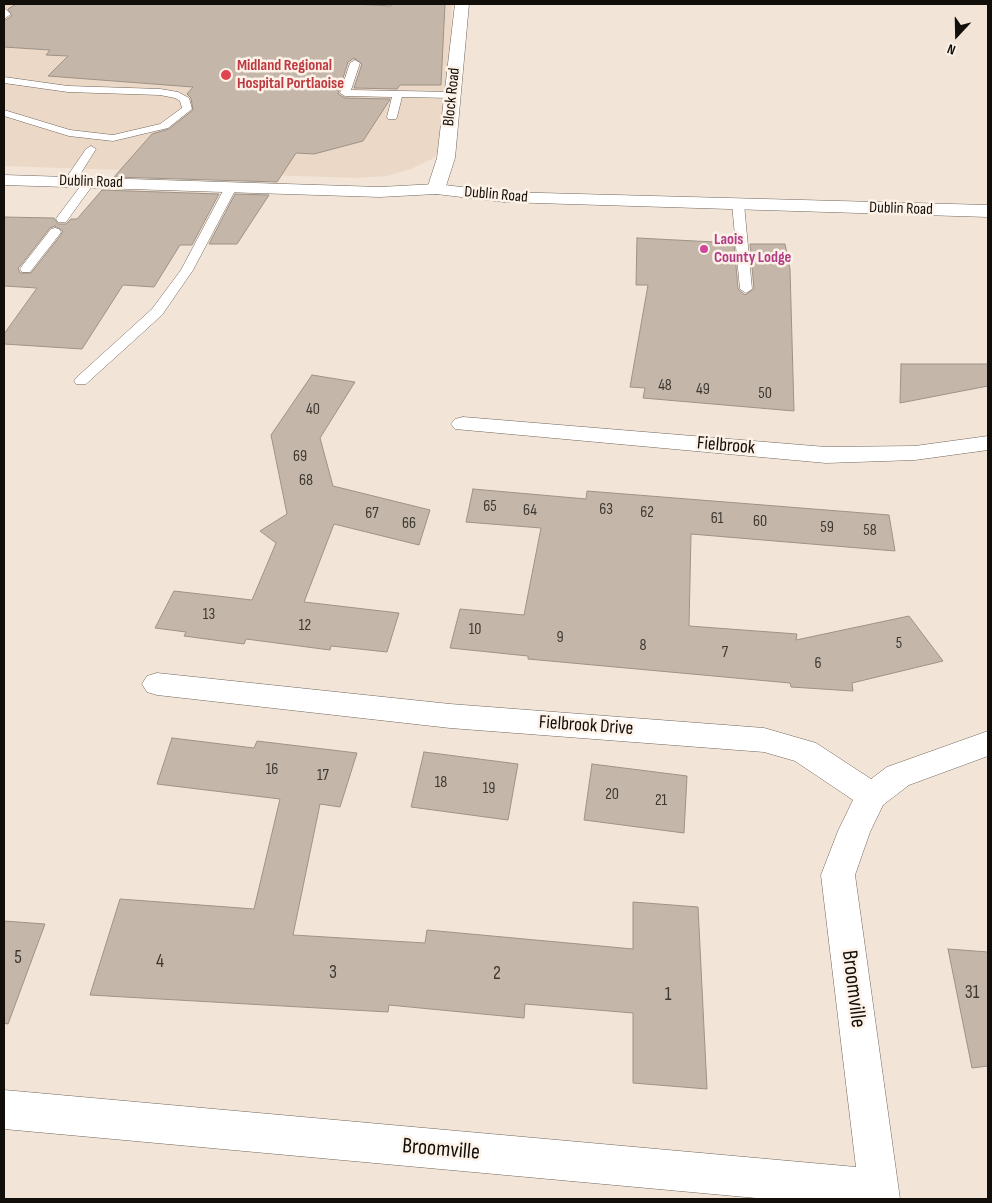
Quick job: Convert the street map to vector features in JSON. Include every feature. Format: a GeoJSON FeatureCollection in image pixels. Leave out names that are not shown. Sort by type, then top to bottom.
{"type":"FeatureCollection","features":[{"type":"Feature","properties":{"kind":"street","name":"Block Road"},"geometry":{"type":"LineString","coordinates":[[436,189],[446,158],[462,4]]}},
{"type":"Feature","properties":{"kind":"street","name":"Dublin Road"},"geometry":{"type":"LineString","coordinates":[[4,180],[380,192],[436,189],[504,197],[988,211]]}},
{"type":"Feature","properties":{"kind":"street","name":"Fielbrook"},"geometry":{"type":"LineString","coordinates":[[463,424],[826,455],[915,452],[988,442]]}},
{"type":"Feature","properties":{"kind":"street","name":"Fielbrook Drive"},"geometry":{"type":"LineString","coordinates":[[157,684],[450,716],[764,740],[805,752],[872,796]]}},
{"type":"Feature","properties":{"kind":"street"},"geometry":{"type":"LineString","coordinates":[[872,796],[898,776],[988,742]]}},
{"type":"Feature","properties":{"kind":"street","name":"Broomville"},"geometry":{"type":"LineString","coordinates":[[4,1110],[879,1194],[838,875],[854,831],[872,796]]}},
{"type":"Feature","properties":{"kind":"lane"},"geometry":{"type":"LineString","coordinates":[[4,11],[7,14],[4,16]]}},
{"type":"Feature","properties":{"kind":"lane"},"geometry":{"type":"LineString","coordinates":[[355,63],[345,93],[452,96]]}},
{"type":"Feature","properties":{"kind":"lane"},"geometry":{"type":"LineString","coordinates":[[4,80],[68,89],[160,92],[178,95],[186,100],[187,109],[164,126],[113,138],[69,133],[4,113]]}},
{"type":"Feature","properties":{"kind":"lane"},"geometry":{"type":"LineString","coordinates":[[392,117],[398,94]]}},
{"type":"Feature","properties":{"kind":"lane"},"geometry":{"type":"LineString","coordinates":[[70,181],[91,149]]}},
{"type":"Feature","properties":{"kind":"lane"},"geometry":{"type":"LineString","coordinates":[[62,219],[89,182]]}},
{"type":"Feature","properties":{"kind":"lane"},"geometry":{"type":"LineString","coordinates":[[81,381],[157,312],[187,270],[231,187]]}},
{"type":"Feature","properties":{"kind":"lane"},"geometry":{"type":"LineString","coordinates":[[738,204],[746,289]]}},
{"type":"Feature","properties":{"kind":"lane"},"geometry":{"type":"LineString","coordinates":[[26,268],[55,232]]}},
{"type":"Feature","properties":{"kind":"shaded area","name":"Midland Regional Hospital Portlaoise"},"geometry":{"type":"Polygon","coordinates":[[[4,4],[452,4],[446,147],[432,159],[411,169],[387,176],[356,178],[4,166],[4,4]]]}},
{"type":"Feature","properties":{"kind":"building","name":"Midland Regional Hospital Portlaoise"},"geometry":{"type":"Polygon","coordinates":[[[16,4],[354,4],[391,6],[392,4],[445,4],[441,85],[400,85],[397,89],[354,88],[362,64],[354,58],[348,62],[338,94],[345,98],[390,99],[363,141],[314,154],[296,153],[277,182],[114,177],[152,134],[169,129],[193,110],[191,98],[187,94],[193,87],[48,76],[68,56],[46,55],[50,50],[4,47],[4,21],[12,16],[8,9],[16,4]]]}},
{"type":"Feature","properties":{"kind":"building"},"geometry":{"type":"Polygon","coordinates":[[[102,190],[219,194],[192,245],[180,245],[154,287],[123,285],[82,349],[4,344],[4,334],[37,288],[4,286],[4,217],[54,218],[58,224],[66,224],[71,219],[77,219],[102,190]],[[55,226],[50,228],[18,268],[20,273],[31,273],[63,231],[55,226]]]}},
{"type":"Feature","properties":{"kind":"building"},"geometry":{"type":"Polygon","coordinates":[[[235,194],[269,195],[237,244],[209,244],[235,194]]]}},
{"type":"Feature","properties":{"kind":"building"},"geometry":{"type":"Polygon","coordinates":[[[637,238],[734,243],[738,289],[745,295],[754,289],[750,244],[785,244],[790,269],[794,411],[643,398],[645,388],[630,387],[648,285],[636,285],[637,238]]]}},
{"type":"Feature","properties":{"kind":"building"},"geometry":{"type":"Polygon","coordinates":[[[901,364],[988,364],[988,386],[900,403],[901,364]]]}},
{"type":"Feature","properties":{"kind":"building"},"geometry":{"type":"Polygon","coordinates":[[[312,375],[355,382],[320,438],[333,486],[430,510],[419,545],[334,524],[304,602],[399,613],[387,652],[331,646],[330,650],[246,639],[244,644],[184,636],[186,632],[155,628],[174,591],[252,600],[276,543],[260,531],[287,514],[271,435],[312,375]]]}},
{"type":"Feature","properties":{"kind":"building"},"geometry":{"type":"Polygon","coordinates":[[[473,489],[586,499],[587,491],[889,515],[895,551],[691,534],[689,626],[797,634],[796,640],[909,616],[943,661],[852,683],[853,691],[791,687],[790,683],[528,659],[528,656],[450,648],[460,609],[524,615],[541,528],[466,522],[473,489]]]}},
{"type":"Feature","properties":{"kind":"building"},"geometry":{"type":"Polygon","coordinates":[[[172,738],[254,748],[257,741],[357,753],[340,807],[320,804],[293,935],[425,943],[427,930],[633,949],[633,902],[698,907],[707,1089],[633,1083],[633,1013],[525,1004],[524,1018],[389,1005],[388,1012],[90,995],[120,899],[254,909],[280,799],[157,784],[172,738]]]}},
{"type":"Feature","properties":{"kind":"building"},"geometry":{"type":"Polygon","coordinates":[[[424,752],[518,764],[508,820],[411,807],[424,752]]]}},
{"type":"Feature","properties":{"kind":"building"},"geometry":{"type":"Polygon","coordinates":[[[592,764],[687,776],[684,833],[584,820],[592,764]]]}},
{"type":"Feature","properties":{"kind":"building"},"geometry":{"type":"Polygon","coordinates":[[[4,921],[45,924],[8,1024],[4,1023],[4,921]]]}},
{"type":"Feature","properties":{"kind":"building"},"geometry":{"type":"Polygon","coordinates":[[[948,949],[988,952],[988,1066],[972,1068],[948,949]]]}},
{"type":"Feature","properties":{"kind":"place","name":"Midland Regional Hospital Portlaoise"},"geometry":{"type":"Point","coordinates":[226,75]}},
{"type":"Feature","properties":{"kind":"place","name":"Laois County Lodge"},"geometry":{"type":"Point","coordinates":[704,249]}}]}
